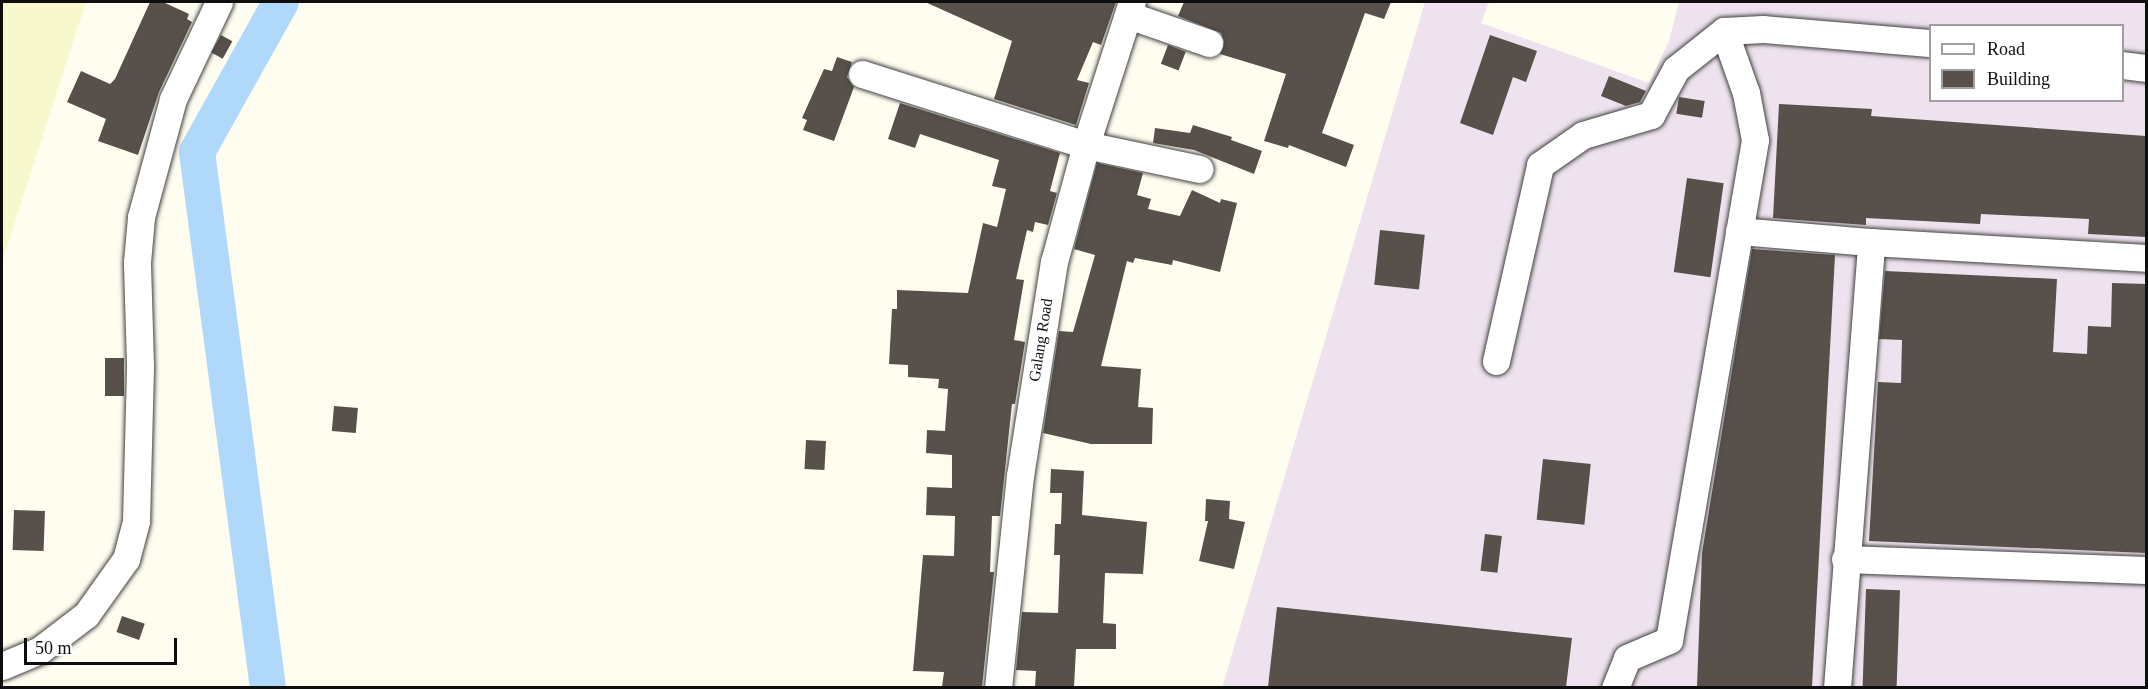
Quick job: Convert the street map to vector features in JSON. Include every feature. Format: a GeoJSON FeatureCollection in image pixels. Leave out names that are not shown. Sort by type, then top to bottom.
{"type":"FeatureCollection","features":[{"type":"Feature","properties":{"kind":"street"},"geometry":{"type":"LineString","coordinates":[[2,666],[40,650],[86,615],[126,560],[136,521],[140,365],[137,262],[141,216],[173,99],[219,2]]}},
{"type":"Feature","properties":{"kind":"street"},"geometry":{"type":"LineString","coordinates":[[1130,8],[1209,43]]}},
{"type":"Feature","properties":{"kind":"street","name":"Galang Road"},"geometry":{"type":"LineString","coordinates":[[998,687],[1020,476],[1047,302],[1086,145],[1130,8]]}},
{"type":"Feature","properties":{"kind":"street"},"geometry":{"type":"LineString","coordinates":[[1496,361],[1540,165],[1583,135],[1651,115],[1676,69],[1724,31],[1763,29],[1929,43]]}},
{"type":"Feature","properties":{"kind":"street"},"geometry":{"type":"LineString","coordinates":[[1615,687],[1627,658],[1669,640],[1755,141],[1746,93],[1724,31]]}},
{"type":"Feature","properties":{"kind":"street"},"geometry":{"type":"LineString","coordinates":[[2124,65],[2146,68]]}},
{"type":"Feature","properties":{"kind":"street"},"geometry":{"type":"LineString","coordinates":[[862,74],[1086,145],[1200,169]]}},
{"type":"Feature","properties":{"kind":"street"},"geometry":{"type":"LineString","coordinates":[[1739,231],[1870,242],[2146,258]]}},
{"type":"Feature","properties":{"kind":"street"},"geometry":{"type":"LineString","coordinates":[[1837,687],[1870,242]]}},
{"type":"Feature","properties":{"kind":"street"},"geometry":{"type":"LineString","coordinates":[[1845,559],[2146,570]]}},
{"type":"Feature","properties":{"kind":"shaded area"},"geometry":{"type":"Polygon","coordinates":[[[1425,2],[1489,2],[1481,23],[1649,83],[1669,41],[1679,2],[2146,2],[2146,687],[1222,688],[1425,2]]]}},
{"type":"Feature","properties":{"kind":"green space"},"geometry":{"type":"Polygon","coordinates":[[[2,2],[86,2],[2,262],[2,2]]]}},
{"type":"Feature","properties":{"kind":"building"},"geometry":{"type":"Polygon","coordinates":[[[150,2],[163,2],[189,14],[187,19],[192,22],[159,92],[138,155],[98,141],[106,119],[67,102],[81,71],[110,84],[115,79],[150,2]]]}},
{"type":"Feature","properties":{"kind":"building"},"geometry":{"type":"Polygon","coordinates":[[[925,2],[1116,2],[1101,45],[1093,42],[1077,80],[1089,83],[1076,125],[994,99],[1012,41],[925,2]]]}},
{"type":"Feature","properties":{"kind":"building"},"geometry":{"type":"Polygon","coordinates":[[[1184,2],[1391,2],[1384,19],[1365,13],[1322,133],[1354,145],[1346,167],[1289,145],[1288,148],[1264,141],[1286,74],[1220,54],[1224,41],[1221,33],[1178,16],[1184,2]]]}},
{"type":"Feature","properties":{"kind":"building"},"geometry":{"type":"Polygon","coordinates":[[[221,35],[232,41],[223,59],[211,52],[221,35]]]}},
{"type":"Feature","properties":{"kind":"building"},"geometry":{"type":"Polygon","coordinates":[[[1490,35],[1537,51],[1526,82],[1513,77],[1493,135],[1460,123],[1490,35]]]}},
{"type":"Feature","properties":{"kind":"building"},"geometry":{"type":"Polygon","coordinates":[[[1168,45],[1186,52],[1179,70],[1161,64],[1168,45]]]}},
{"type":"Feature","properties":{"kind":"building"},"geometry":{"type":"Polygon","coordinates":[[[837,57],[852,62],[847,77],[854,87],[834,141],[803,130],[807,120],[802,118],[824,69],[832,71],[837,57]]]}},
{"type":"Feature","properties":{"kind":"building"},"geometry":{"type":"Polygon","coordinates":[[[1609,76],[1646,91],[1640,102],[1626,106],[1601,96],[1609,76]]]}},
{"type":"Feature","properties":{"kind":"building"},"geometry":{"type":"Polygon","coordinates":[[[1679,97],[1705,101],[1702,118],[1676,114],[1679,97]]]}},
{"type":"Feature","properties":{"kind":"building"},"geometry":{"type":"Polygon","coordinates":[[[900,103],[1060,153],[1050,191],[1057,193],[1048,225],[1035,222],[1033,232],[1027,230],[1016,279],[1024,280],[1014,340],[1025,342],[1015,404],[1012,404],[1000,516],[992,516],[990,572],[994,572],[982,687],[942,687],[944,672],[913,671],[923,555],[954,556],[955,516],[926,515],[927,487],[952,488],[952,455],[926,453],[927,430],[945,431],[948,389],[938,388],[939,379],[908,377],[908,365],[889,364],[892,309],[897,309],[897,290],[968,293],[983,223],[997,227],[1006,189],[992,186],[999,160],[920,134],[915,148],[888,139],[900,103]]]}},
{"type":"Feature","properties":{"kind":"building"},"geometry":{"type":"Polygon","coordinates":[[[1779,104],[1872,109],[1871,116],[2146,136],[2146,237],[2088,234],[2089,219],[1981,214],[1980,224],[1866,218],[1866,225],[1773,218],[1779,104]]]}},
{"type":"Feature","properties":{"kind":"building"},"geometry":{"type":"Polygon","coordinates":[[[1193,125],[1232,137],[1231,140],[1262,151],[1254,174],[1194,150],[1153,143],[1155,128],[1190,133],[1193,125]]]}},
{"type":"Feature","properties":{"kind":"building"},"geometry":{"type":"Polygon","coordinates":[[[1097,163],[1143,173],[1137,195],[1151,199],[1148,209],[1180,216],[1192,190],[1220,203],[1221,199],[1237,203],[1220,272],[1173,260],[1172,265],[1135,258],[1133,263],[1127,261],[1101,366],[1141,369],[1138,407],[1153,408],[1152,444],[1091,444],[1043,433],[1059,331],[1073,332],[1095,255],[1074,249],[1097,163]]]}},
{"type":"Feature","properties":{"kind":"building"},"geometry":{"type":"Polygon","coordinates":[[[1687,178],[1724,183],[1710,277],[1674,272],[1687,178]]]}},
{"type":"Feature","properties":{"kind":"building"},"geometry":{"type":"Polygon","coordinates":[[[1380,230],[1425,235],[1419,289],[1374,285],[1380,230]]]}},
{"type":"Feature","properties":{"kind":"building"},"geometry":{"type":"Polygon","coordinates":[[[1752,249],[1835,255],[1812,687],[1697,687],[1702,553],[1752,249]]]}},
{"type":"Feature","properties":{"kind":"building"},"geometry":{"type":"Polygon","coordinates":[[[1885,271],[2057,279],[2053,352],[2087,354],[2088,326],[2111,327],[2112,283],[2146,284],[2146,553],[1869,541],[1878,382],[1901,383],[1902,340],[1879,339],[1885,271]]]}},
{"type":"Feature","properties":{"kind":"building"},"geometry":{"type":"Polygon","coordinates":[[[105,358],[124,358],[124,396],[105,396],[105,358]]]}},
{"type":"Feature","properties":{"kind":"building"},"geometry":{"type":"Polygon","coordinates":[[[334,406],[358,408],[356,433],[332,431],[334,406]]]}},
{"type":"Feature","properties":{"kind":"building"},"geometry":{"type":"Polygon","coordinates":[[[806,440],[826,441],[824,470],[804,469],[806,440]]]}},
{"type":"Feature","properties":{"kind":"building"},"geometry":{"type":"Polygon","coordinates":[[[1543,459],[1591,464],[1584,525],[1537,520],[1543,459]]]}},
{"type":"Feature","properties":{"kind":"building"},"geometry":{"type":"Polygon","coordinates":[[[1051,469],[1084,471],[1082,515],[1147,522],[1143,574],[1105,573],[1103,623],[1116,624],[1116,649],[1076,649],[1074,687],[1035,687],[1036,671],[1016,670],[1022,612],[1058,613],[1060,555],[1054,555],[1055,524],[1061,524],[1062,493],[1050,493],[1051,469]]]}},
{"type":"Feature","properties":{"kind":"building"},"geometry":{"type":"Polygon","coordinates":[[[1206,499],[1230,501],[1229,519],[1245,522],[1234,569],[1199,561],[1208,521],[1205,521],[1206,499]]]}},
{"type":"Feature","properties":{"kind":"building"},"geometry":{"type":"Polygon","coordinates":[[[14,510],[45,511],[44,551],[13,550],[14,510]]]}},
{"type":"Feature","properties":{"kind":"building"},"geometry":{"type":"Polygon","coordinates":[[[1485,534],[1502,536],[1497,573],[1480,571],[1485,534]]]}},
{"type":"Feature","properties":{"kind":"building"},"geometry":{"type":"Polygon","coordinates":[[[1866,589],[1900,590],[1897,688],[1863,687],[1866,589]]]}},
{"type":"Feature","properties":{"kind":"building"},"geometry":{"type":"Polygon","coordinates":[[[1277,607],[1572,638],[1566,687],[1268,687],[1277,607]]]}},
{"type":"Feature","properties":{"kind":"building"},"geometry":{"type":"Polygon","coordinates":[[[122,616],[145,624],[139,640],[116,632],[122,616]]]}},
{"type":"Feature","properties":{"kind":"waterway"},"geometry":{"type":"LineString","coordinates":[[268,688],[197,152],[281,2]]}}]}
